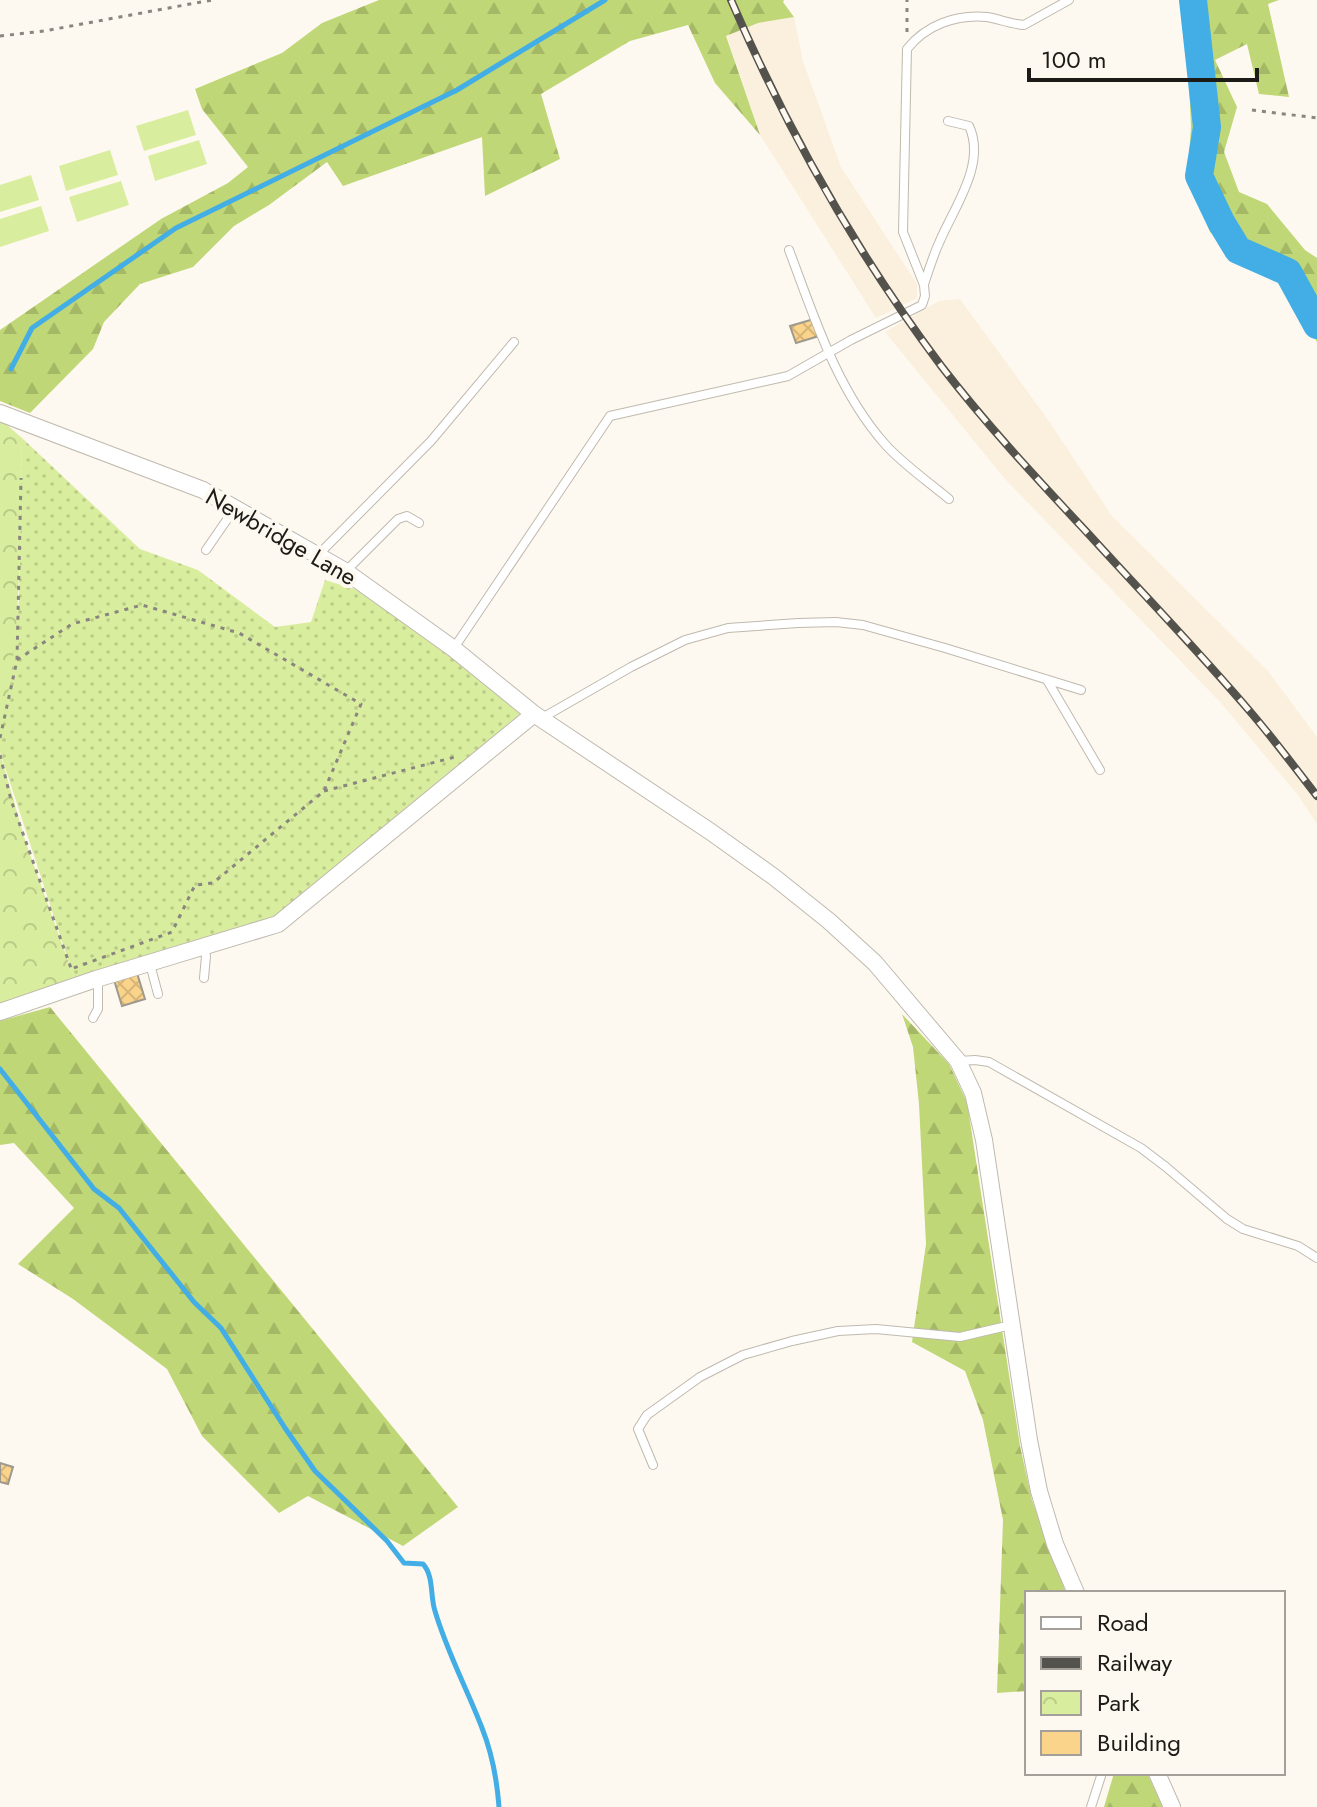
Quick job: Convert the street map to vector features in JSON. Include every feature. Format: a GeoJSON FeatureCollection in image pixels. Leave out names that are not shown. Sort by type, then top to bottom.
{"type":"FeatureCollection","features":[{"type":"Feature","properties":{"kind":"street","name":"Newbridge Lane"},"geometry":{"type":"LineString","coordinates":[[0,413],[203,490],[345,571],[454,649],[538,716],[774,877],[875,963],[958,1061],[973,1093],[984,1140],[1039,1491],[1055,1544],[1075,1591]]}},
{"type":"Feature","properties":{"kind":"street"},"geometry":{"type":"LineString","coordinates":[[0,1012],[74,978],[98,978],[278,924],[538,716]]}},
{"type":"Feature","properties":{"kind":"street"},"geometry":{"type":"LineString","coordinates":[[1158,1775],[1172,1807]]}},
{"type":"Feature","properties":{"kind":"lane"},"geometry":{"type":"LineString","coordinates":[[454,649],[610,416],[788,376],[922,305],[924,285],[903,232],[907,49],[917,36],[942,23],[961,18],[988,17],[1024,25],[1069,0]]}},
{"type":"Feature","properties":{"kind":"lane"},"geometry":{"type":"LineString","coordinates":[[924,285],[973,161],[974,137],[969,126],[948,121]]}},
{"type":"Feature","properties":{"kind":"lane"},"geometry":{"type":"LineString","coordinates":[[789,250],[828,353],[862,413],[885,445],[949,499]]}},
{"type":"Feature","properties":{"kind":"lane"},"geometry":{"type":"LineString","coordinates":[[317,555],[431,441],[514,342]]}},
{"type":"Feature","properties":{"kind":"lane"},"geometry":{"type":"LineString","coordinates":[[206,550],[235,508]]}},
{"type":"Feature","properties":{"kind":"lane"},"geometry":{"type":"LineString","coordinates":[[345,571],[398,519],[407,516],[419,523]]}},
{"type":"Feature","properties":{"kind":"lane"},"geometry":{"type":"LineString","coordinates":[[538,716],[685,640],[728,628],[798,623],[863,625],[1081,690]]}},
{"type":"Feature","properties":{"kind":"lane"},"geometry":{"type":"LineString","coordinates":[[1047,680],[1100,770]]}},
{"type":"Feature","properties":{"kind":"lane"},"geometry":{"type":"LineString","coordinates":[[204,947],[204,978]]}},
{"type":"Feature","properties":{"kind":"lane"},"geometry":{"type":"LineString","coordinates":[[149,963],[158,994]]}},
{"type":"Feature","properties":{"kind":"lane"},"geometry":{"type":"LineString","coordinates":[[93,1018],[98,1009],[98,978]]}},
{"type":"Feature","properties":{"kind":"lane"},"geometry":{"type":"LineString","coordinates":[[958,1061],[989,1062],[1141,1148],[1243,1229],[1298,1246],[1317,1258]]}},
{"type":"Feature","properties":{"kind":"lane"},"geometry":{"type":"LineString","coordinates":[[653,1465],[638,1429],[647,1415],[700,1377],[743,1355],[838,1331],[876,1329],[960,1337],[1011,1325]]}},
{"type":"Feature","properties":{"kind":"lane"},"geometry":{"type":"LineString","coordinates":[[1091,1807],[1101,1775]]}},
{"type":"Feature","properties":{"kind":"path"},"geometry":{"type":"LineString","coordinates":[[0,36],[44,31],[212,0]]}},
{"type":"Feature","properties":{"kind":"path"},"geometry":{"type":"LineString","coordinates":[[907,0],[907,49]]}},
{"type":"Feature","properties":{"kind":"path"},"geometry":{"type":"LineString","coordinates":[[1252,110],[1317,118]]}},
{"type":"Feature","properties":{"kind":"path"},"geometry":{"type":"LineString","coordinates":[[0,738],[17,660],[21,478]]}},
{"type":"Feature","properties":{"kind":"path"},"geometry":{"type":"LineString","coordinates":[[17,660],[72,624],[142,605],[239,633],[361,704],[324,791]]}},
{"type":"Feature","properties":{"kind":"path"},"geometry":{"type":"LineString","coordinates":[[0,755],[11,800],[74,978],[172,932],[195,885],[213,883],[324,791],[463,755]]}},
{"type":"Feature","properties":{"kind":"shaded area"},"geometry":{"type":"Polygon","coordinates":[[[794,17],[803,61],[841,167],[917,284],[917,298],[876,318],[760,135],[726,35],[758,23],[794,17]]]}},
{"type":"Feature","properties":{"kind":"shaded area"},"geometry":{"type":"Polygon","coordinates":[[[960,299],[1049,421],[1112,516],[1268,671],[1317,737],[1317,824],[1297,794],[1220,702],[1005,479],[885,332],[939,301],[960,299]]]}},
{"type":"Feature","properties":{"kind":"green space"},"geometry":{"type":"Polygon","coordinates":[[[379,0],[784,0],[794,17],[758,23],[726,36],[760,135],[715,83],[688,25],[630,41],[541,94],[560,159],[485,196],[482,137],[343,186],[327,162],[269,205],[234,226],[193,267],[140,284],[104,322],[93,349],[30,413],[0,401],[0,330],[161,219],[228,183],[248,167],[202,109],[195,89],[282,53],[322,23],[379,0]]]}},
{"type":"Feature","properties":{"kind":"green space"},"geometry":{"type":"Polygon","coordinates":[[[1185,0],[1279,0],[1268,4],[1289,97],[1259,94],[1247,44],[1215,60],[1237,107],[1224,152],[1239,192],[1267,204],[1305,250],[1317,258],[1317,342],[1282,285],[1250,266],[1210,232],[1188,171],[1191,127],[1185,0]]]}},
{"type":"Feature","properties":{"kind":"green space"},"geometry":{"type":"Polygon","coordinates":[[[188,110],[196,135],[144,151],[136,126],[188,110]]]}},
{"type":"Feature","properties":{"kind":"green space"},"geometry":{"type":"Polygon","coordinates":[[[199,140],[207,164],[155,181],[148,156],[199,140]]]}},
{"type":"Feature","properties":{"kind":"green space"},"geometry":{"type":"Polygon","coordinates":[[[110,150],[118,175],[66,191],[59,166],[110,150]]]}},
{"type":"Feature","properties":{"kind":"green space"},"geometry":{"type":"Polygon","coordinates":[[[31,175],[39,200],[0,212],[0,185],[31,175]]]}},
{"type":"Feature","properties":{"kind":"green space"},"geometry":{"type":"Polygon","coordinates":[[[121,181],[129,205],[77,222],[69,197],[121,181]]]}},
{"type":"Feature","properties":{"kind":"green space"},"geometry":{"type":"Polygon","coordinates":[[[41,206],[49,231],[0,247],[0,219],[41,206]]]}},
{"type":"Feature","properties":{"kind":"green space"},"geometry":{"type":"Polygon","coordinates":[[[0,419],[22,438],[16,626],[0,738],[0,419]]]}},
{"type":"Feature","properties":{"kind":"green space"},"geometry":{"type":"Polygon","coordinates":[[[22,438],[140,549],[198,570],[275,627],[311,622],[325,580],[381,597],[534,714],[278,924],[75,981],[0,752],[19,600],[22,438]]]}},
{"type":"Feature","properties":{"kind":"green space"},"geometry":{"type":"Polygon","coordinates":[[[0,753],[26,843],[77,986],[0,1012],[0,753]]]}},
{"type":"Feature","properties":{"kind":"green space"},"geometry":{"type":"Polygon","coordinates":[[[50,1007],[458,1507],[403,1546],[308,1496],[279,1513],[202,1436],[167,1369],[73,1299],[18,1264],[74,1208],[14,1143],[0,1145],[0,1021],[50,1007]]]}},
{"type":"Feature","properties":{"kind":"green space"},"geometry":{"type":"Polygon","coordinates":[[[902,1014],[949,1064],[967,1102],[1020,1446],[1032,1500],[1065,1591],[1025,1591],[1025,1691],[997,1693],[1003,1520],[983,1420],[965,1371],[912,1342],[926,1244],[913,1047],[902,1014]]]}},
{"type":"Feature","properties":{"kind":"green space"},"geometry":{"type":"Polygon","coordinates":[[[1113,1775],[1148,1775],[1163,1807],[1104,1807],[1113,1775]]]}},
{"type":"Feature","properties":{"kind":"building"},"geometry":{"type":"Polygon","coordinates":[[[814,319],[819,336],[796,343],[790,326],[814,319]]]}},
{"type":"Feature","properties":{"kind":"building"},"geometry":{"type":"Polygon","coordinates":[[[137,973],[145,999],[122,1006],[114,980],[137,973]]]}},
{"type":"Feature","properties":{"kind":"building"},"geometry":{"type":"Polygon","coordinates":[[[0,1463],[13,1467],[8,1484],[0,1482],[0,1463]]]}},
{"type":"Feature","properties":{"kind":"waterway"},"geometry":{"type":"LineString","coordinates":[[11,369],[32,328],[176,228],[457,90],[605,0]]}},
{"type":"Feature","properties":{"kind":"waterway"},"geometry":{"type":"LineString","coordinates":[[1193,0],[1207,127],[1199,176],[1238,250],[1288,272],[1317,325]]}},
{"type":"Feature","properties":{"kind":"waterway"},"geometry":{"type":"LineString","coordinates":[[0,1069],[94,1189],[119,1208],[194,1302],[221,1328],[315,1471],[387,1541],[404,1563],[423,1564],[430,1580],[440,1626],[489,1747],[499,1807]]}},
{"type":"Feature","properties":{"kind":"railway"},"geometry":{"type":"LineString","coordinates":[[731,0],[776,96],[826,190],[881,280],[942,367],[1016,455],[1234,693],[1317,796]]}}]}
